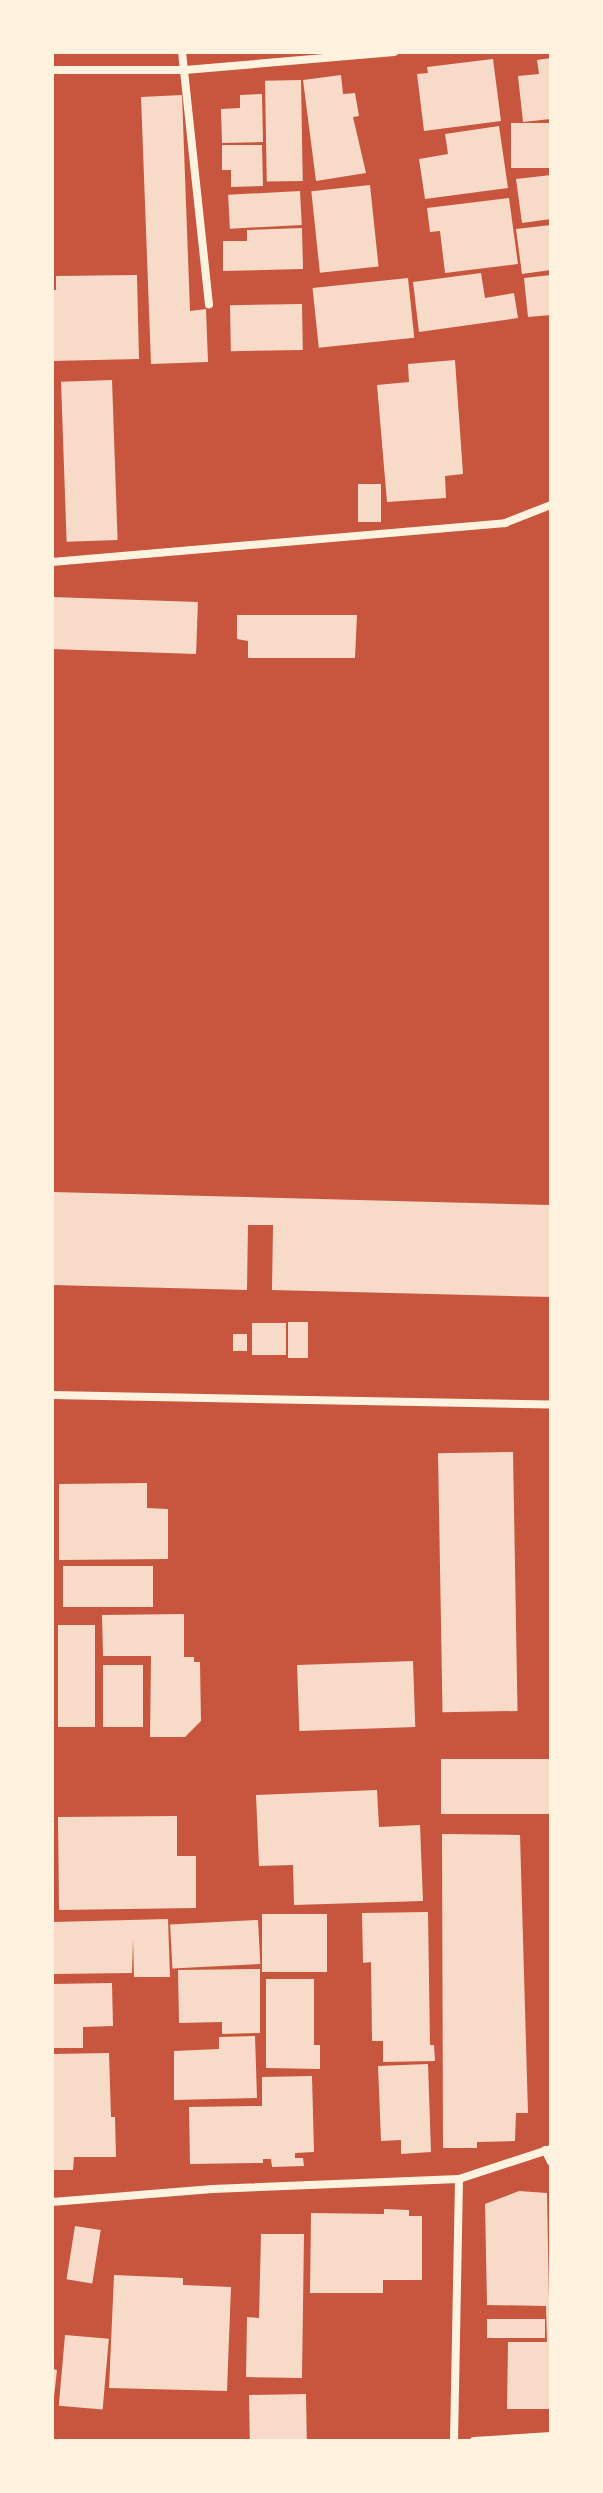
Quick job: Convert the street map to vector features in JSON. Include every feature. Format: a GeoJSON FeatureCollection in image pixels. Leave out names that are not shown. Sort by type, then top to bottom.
{"type":"FeatureCollection","features":[{"type":"Feature","properties":{"kind":"street"},"geometry":{"type":"LineString","coordinates":[[182,52],[209,305]]}},
{"type":"Feature","properties":{"kind":"street"},"geometry":{"type":"LineString","coordinates":[[52,70],[185,70],[394,52]]}},
{"type":"Feature","properties":{"kind":"street"},"geometry":{"type":"LineString","coordinates":[[52,562],[505,523],[551,505]]}},
{"type":"Feature","properties":{"kind":"street"},"geometry":{"type":"LineString","coordinates":[[52,1395],[551,1405]]}},
{"type":"Feature","properties":{"kind":"street"},"geometry":{"type":"LineString","coordinates":[[52,2202],[212,2189],[459,2179],[548,2149],[551,2162]]}},
{"type":"Feature","properties":{"kind":"street"},"geometry":{"type":"LineString","coordinates":[[454,2441],[459,2179]]}},
{"type":"Feature","properties":{"kind":"street"},"geometry":{"type":"LineString","coordinates":[[474,2441],[551,2436]]}},
{"type":"Feature","properties":{"kind":"building"},"geometry":{"type":"Polygon","coordinates":[[[551,58],[551,119],[523,122],[518,76],[539,74],[537,60],[551,58]]]}},
{"type":"Feature","properties":{"kind":"building"},"geometry":{"type":"Polygon","coordinates":[[[493,59],[501,121],[424,131],[417,74],[428,73],[427,67],[493,59]]]}},
{"type":"Feature","properties":{"kind":"building"},"geometry":{"type":"Polygon","coordinates":[[[341,75],[343,94],[355,93],[359,116],[353,117],[366,173],[316,181],[303,80],[341,75]]]}},
{"type":"Feature","properties":{"kind":"building"},"geometry":{"type":"Polygon","coordinates":[[[301,80],[303,181],[267,182],[265,81],[301,80]]]}},
{"type":"Feature","properties":{"kind":"building"},"geometry":{"type":"Polygon","coordinates":[[[262,94],[263,142],[222,143],[221,109],[240,108],[240,95],[262,94]]]}},
{"type":"Feature","properties":{"kind":"building"},"geometry":{"type":"Polygon","coordinates":[[[182,95],[190,311],[206,309],[208,362],[151,364],[141,97],[182,95]]]}},
{"type":"Feature","properties":{"kind":"building"},"geometry":{"type":"Polygon","coordinates":[[[511,123],[551,123],[551,168],[511,168],[511,123]]]}},
{"type":"Feature","properties":{"kind":"building"},"geometry":{"type":"Polygon","coordinates":[[[499,126],[508,188],[425,199],[419,159],[448,154],[445,134],[499,126]]]}},
{"type":"Feature","properties":{"kind":"building"},"geometry":{"type":"Polygon","coordinates":[[[222,145],[262,145],[263,186],[231,187],[231,170],[222,170],[222,145]]]}},
{"type":"Feature","properties":{"kind":"building"},"geometry":{"type":"Polygon","coordinates":[[[551,175],[551,219],[522,223],[516,179],[551,175]]]}},
{"type":"Feature","properties":{"kind":"building"},"geometry":{"type":"Polygon","coordinates":[[[370,185],[379,267],[320,273],[311,191],[370,185]]]}},
{"type":"Feature","properties":{"kind":"building"},"geometry":{"type":"Polygon","coordinates":[[[300,191],[302,225],[230,229],[228,195],[300,191]]]}},
{"type":"Feature","properties":{"kind":"building"},"geometry":{"type":"Polygon","coordinates":[[[509,198],[518,264],[445,273],[440,231],[430,232],[427,208],[509,198]]]}},
{"type":"Feature","properties":{"kind":"building"},"geometry":{"type":"Polygon","coordinates":[[[551,225],[551,270],[522,274],[516,229],[551,225]]]}},
{"type":"Feature","properties":{"kind":"building"},"geometry":{"type":"Polygon","coordinates":[[[302,228],[303,269],[223,271],[223,241],[247,241],[247,230],[302,228]]]}},
{"type":"Feature","properties":{"kind":"building"},"geometry":{"type":"Polygon","coordinates":[[[481,273],[485,298],[514,293],[518,318],[419,332],[413,282],[481,273]]]}},
{"type":"Feature","properties":{"kind":"building"},"geometry":{"type":"Polygon","coordinates":[[[137,275],[139,359],[52,361],[52,290],[56,290],[56,276],[137,275]]]}},
{"type":"Feature","properties":{"kind":"building"},"geometry":{"type":"Polygon","coordinates":[[[551,275],[551,315],[528,317],[524,278],[551,275]]]}},
{"type":"Feature","properties":{"kind":"building"},"geometry":{"type":"Polygon","coordinates":[[[408,278],[414,338],[319,348],[313,288],[408,278]]]}},
{"type":"Feature","properties":{"kind":"building"},"geometry":{"type":"Polygon","coordinates":[[[302,304],[303,350],[231,351],[230,305],[302,304]]]}},
{"type":"Feature","properties":{"kind":"building"},"geometry":{"type":"Polygon","coordinates":[[[455,360],[463,474],[445,476],[446,498],[387,502],[377,385],[409,382],[408,364],[455,360]]]}},
{"type":"Feature","properties":{"kind":"building"},"geometry":{"type":"Polygon","coordinates":[[[112,380],[118,540],[67,542],[61,382],[112,380]]]}},
{"type":"Feature","properties":{"kind":"building"},"geometry":{"type":"Polygon","coordinates":[[[358,484],[381,484],[381,522],[358,522],[358,484]]]}},
{"type":"Feature","properties":{"kind":"building"},"geometry":{"type":"Polygon","coordinates":[[[52,597],[198,602],[196,654],[52,649],[52,597]]]}},
{"type":"Feature","properties":{"kind":"building"},"geometry":{"type":"Polygon","coordinates":[[[237,615],[357,615],[355,658],[248,658],[248,641],[237,639],[237,615]]]}},
{"type":"Feature","properties":{"kind":"building"},"geometry":{"type":"Polygon","coordinates":[[[52,1192],[551,1205],[551,1297],[272,1290],[273,1225],[248,1225],[247,1290],[52,1285],[52,1192]]]}},
{"type":"Feature","properties":{"kind":"building"},"geometry":{"type":"Polygon","coordinates":[[[288,1322],[308,1322],[308,1358],[288,1358],[288,1322]]]}},
{"type":"Feature","properties":{"kind":"building"},"geometry":{"type":"Polygon","coordinates":[[[252,1323],[286,1323],[286,1355],[252,1355],[252,1323]]]}},
{"type":"Feature","properties":{"kind":"building"},"geometry":{"type":"Polygon","coordinates":[[[233,1334],[247,1334],[247,1351],[233,1351],[233,1334]]]}},
{"type":"Feature","properties":{"kind":"building"},"geometry":{"type":"Polygon","coordinates":[[[513,1452],[518,1711],[443,1712],[438,1453],[513,1452]]]}},
{"type":"Feature","properties":{"kind":"building"},"geometry":{"type":"Polygon","coordinates":[[[147,1483],[147,1508],[168,1509],[168,1559],[59,1560],[59,1484],[147,1483]]]}},
{"type":"Feature","properties":{"kind":"building"},"geometry":{"type":"Polygon","coordinates":[[[63,1566],[153,1566],[153,1607],[63,1607],[63,1566]]]}},
{"type":"Feature","properties":{"kind":"building"},"geometry":{"type":"Polygon","coordinates":[[[184,1614],[184,1657],[194,1657],[194,1662],[200,1662],[201,1721],[185,1737],[150,1737],[151,1656],[103,1656],[102,1615],[184,1614]]]}},
{"type":"Feature","properties":{"kind":"building"},"geometry":{"type":"Polygon","coordinates":[[[58,1625],[95,1625],[95,1727],[58,1727],[58,1625]]]}},
{"type":"Feature","properties":{"kind":"building"},"geometry":{"type":"Polygon","coordinates":[[[413,1661],[415,1727],[299,1731],[297,1665],[413,1661]]]}},
{"type":"Feature","properties":{"kind":"building"},"geometry":{"type":"Polygon","coordinates":[[[103,1665],[143,1665],[143,1727],[103,1727],[103,1665]]]}},
{"type":"Feature","properties":{"kind":"building"},"geometry":{"type":"Polygon","coordinates":[[[441,1759],[551,1759],[551,1814],[441,1814],[441,1759]]]}},
{"type":"Feature","properties":{"kind":"building"},"geometry":{"type":"Polygon","coordinates":[[[377,1790],[379,1827],[420,1825],[423,1901],[294,1905],[293,1865],[259,1866],[256,1795],[377,1790]]]}},
{"type":"Feature","properties":{"kind":"building"},"geometry":{"type":"Polygon","coordinates":[[[177,1816],[177,1856],[196,1856],[196,1908],[59,1910],[58,1817],[177,1816]]]}},
{"type":"Feature","properties":{"kind":"building"},"geometry":{"type":"Polygon","coordinates":[[[442,1834],[520,1835],[528,2113],[516,2113],[515,2141],[477,2142],[477,2148],[443,2148],[442,1834]]]}},
{"type":"Feature","properties":{"kind":"building"},"geometry":{"type":"Polygon","coordinates":[[[428,1912],[430,2045],[434,2045],[435,2061],[383,2062],[383,2041],[372,2041],[371,1962],[363,1963],[362,1913],[428,1912]]]}},
{"type":"Feature","properties":{"kind":"building"},"geometry":{"type":"Polygon","coordinates":[[[262,1914],[327,1914],[327,1972],[262,1972],[262,1914]]]}},
{"type":"Feature","properties":{"kind":"building"},"geometry":{"type":"Polygon","coordinates":[[[168,1919],[170,1977],[134,1977],[133,1939],[132,1973],[53,1974],[52,1922],[168,1919]]]}},
{"type":"Feature","properties":{"kind":"building"},"geometry":{"type":"Polygon","coordinates":[[[258,1920],[260,1964],[172,1969],[170,1925],[258,1920]]]}},
{"type":"Feature","properties":{"kind":"building"},"geometry":{"type":"Polygon","coordinates":[[[260,1969],[260,2033],[222,2034],[222,2022],[179,2023],[178,1970],[260,1969]]]}},
{"type":"Feature","properties":{"kind":"building"},"geometry":{"type":"Polygon","coordinates":[[[266,1979],[314,1979],[314,2045],[320,2045],[320,2069],[266,2068],[266,1979]]]}},
{"type":"Feature","properties":{"kind":"building"},"geometry":{"type":"Polygon","coordinates":[[[112,1983],[113,2026],[83,2027],[83,2048],[52,2048],[52,1984],[112,1983]]]}},
{"type":"Feature","properties":{"kind":"building"},"geometry":{"type":"Polygon","coordinates":[[[255,2036],[257,2098],[174,2100],[174,2051],[219,2049],[219,2037],[255,2036]]]}},
{"type":"Feature","properties":{"kind":"building"},"geometry":{"type":"Polygon","coordinates":[[[109,2053],[116,2157],[74,2157],[73,2170],[52,2170],[52,2054],[109,2053]]]}},
{"type":"Feature","properties":{"kind":"building"},"geometry":{"type":"Polygon","coordinates":[[[428,2064],[431,2152],[401,2154],[401,2140],[381,2141],[378,2066],[428,2064]]]}},
{"type":"Feature","properties":{"kind":"building"},"geometry":{"type":"Polygon","coordinates":[[[312,2076],[314,2152],[295,2153],[295,2158],[303,2158],[304,2166],[272,2167],[271,2159],[263,2159],[263,2163],[190,2164],[189,2107],[262,2106],[262,2077],[312,2076]]]}},
{"type":"Feature","properties":{"kind":"building"},"geometry":{"type":"Polygon","coordinates":[[[519,2191],[547,2193],[551,2409],[507,2409],[508,2342],[547,2342],[546,2306],[487,2305],[485,2204],[519,2191]]]}},
{"type":"Feature","properties":{"kind":"building"},"geometry":{"type":"Polygon","coordinates":[[[384,2209],[409,2210],[409,2216],[422,2216],[422,2280],[383,2280],[383,2293],[310,2293],[311,2213],[384,2214],[384,2209]]]}},
{"type":"Feature","properties":{"kind":"building"},"geometry":{"type":"Polygon","coordinates":[[[75,2226],[101,2230],[92,2283],[67,2279],[75,2226]]]}},
{"type":"Feature","properties":{"kind":"building"},"geometry":{"type":"Polygon","coordinates":[[[261,2234],[304,2234],[302,2378],[246,2377],[247,2317],[259,2318],[261,2234]]]}},
{"type":"Feature","properties":{"kind":"building"},"geometry":{"type":"Polygon","coordinates":[[[114,2275],[183,2278],[183,2285],[231,2287],[227,2391],[109,2388],[114,2275]]]}},
{"type":"Feature","properties":{"kind":"building"},"geometry":{"type":"Polygon","coordinates":[[[487,2319],[545,2319],[545,2338],[487,2338],[487,2319]]]}},
{"type":"Feature","properties":{"kind":"building"},"geometry":{"type":"Polygon","coordinates":[[[65,2335],[109,2339],[103,2410],[59,2406],[65,2335]]]}},
{"type":"Feature","properties":{"kind":"building"},"geometry":{"type":"Polygon","coordinates":[[[52,2369],[57,2370],[54,2397],[52,2397],[52,2369]]]}},
{"type":"Feature","properties":{"kind":"building"},"geometry":{"type":"Polygon","coordinates":[[[306,2394],[307,2441],[250,2441],[249,2395],[306,2394]]]}}]}
